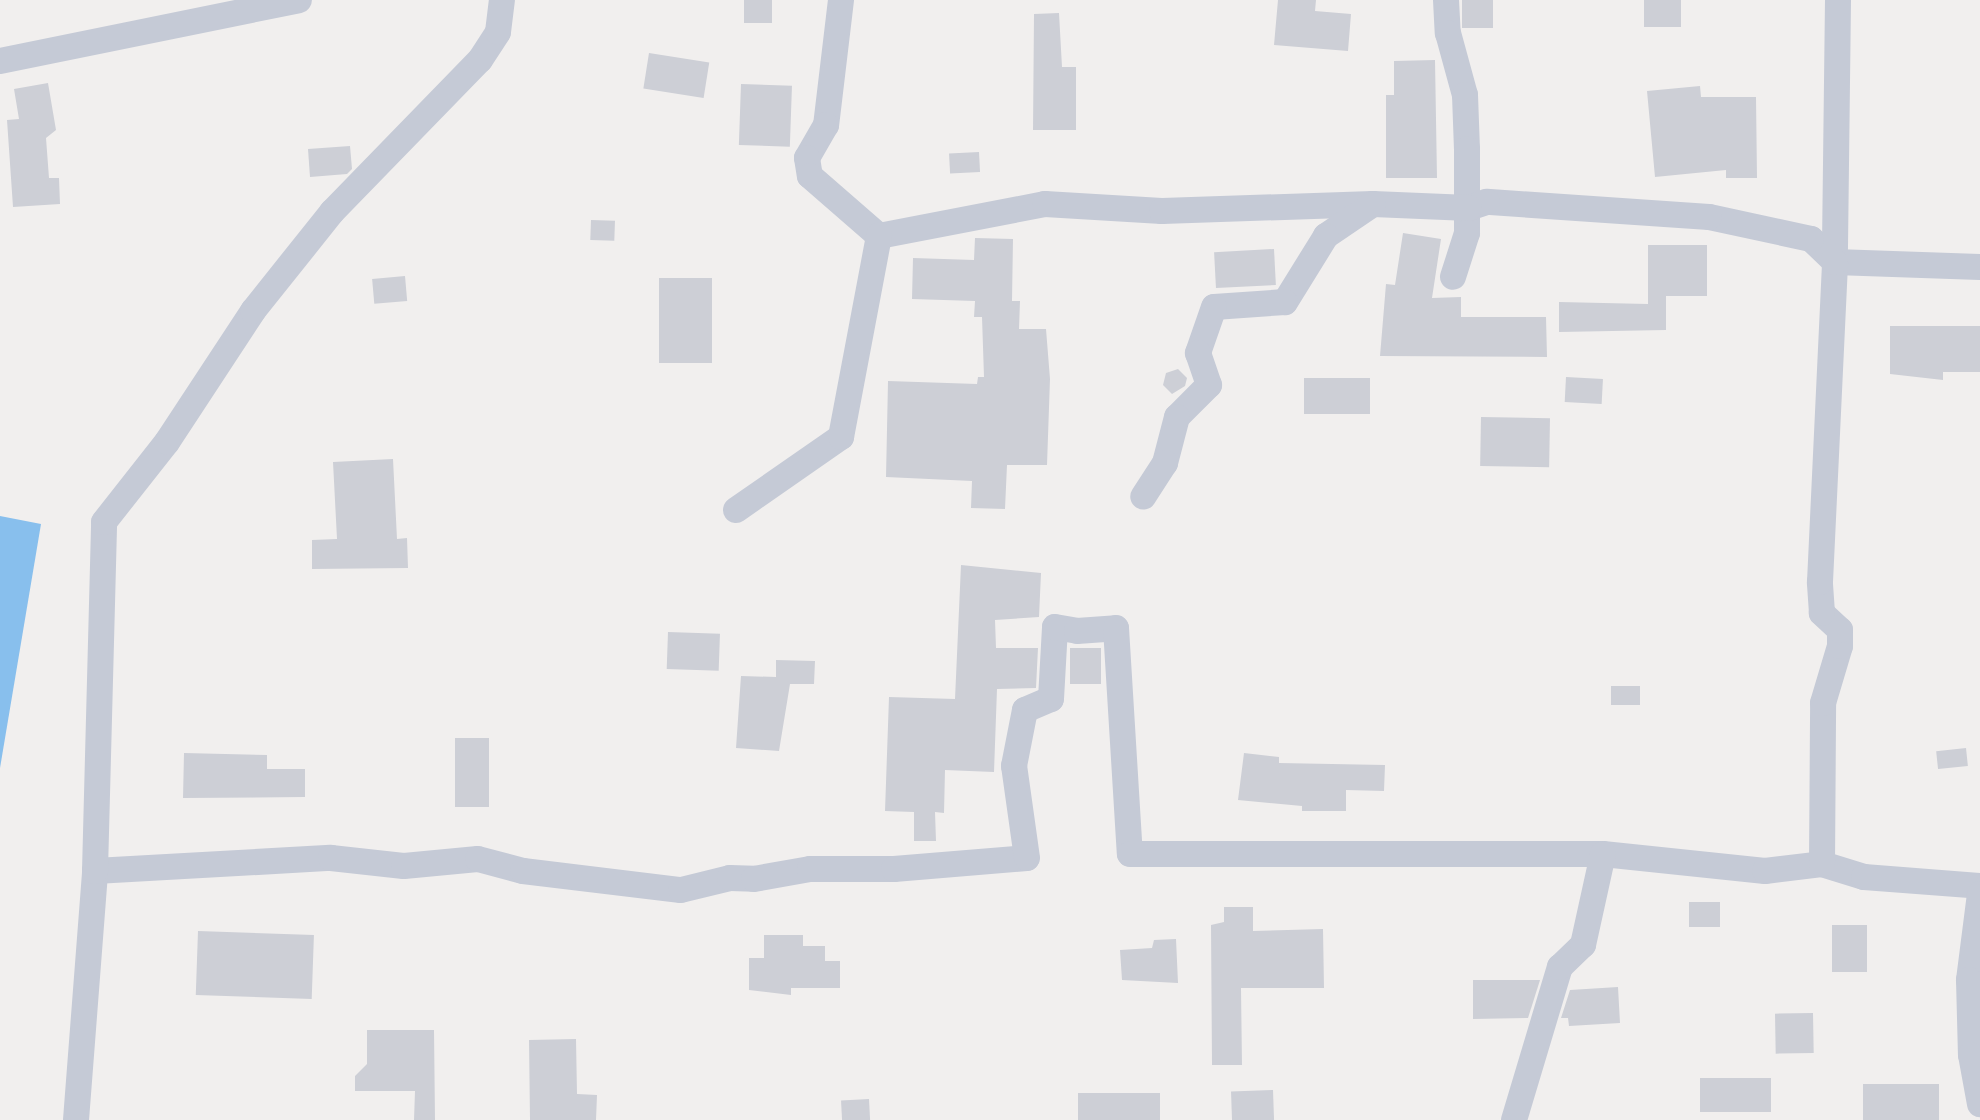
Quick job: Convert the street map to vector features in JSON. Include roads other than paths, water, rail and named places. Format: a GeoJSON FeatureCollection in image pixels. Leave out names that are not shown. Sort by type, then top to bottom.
{"type":"FeatureCollection","features":[{"type":"Feature","properties":{"kind":"street"},"geometry":{"type":"LineString","coordinates":[[0,61],[299,0]]}},
{"type":"Feature","properties":{"kind":"street"},"geometry":{"type":"LineString","coordinates":[[76,1120],[95,871],[104,522],[167,442],[253,311],[332,212],[480,60],[498,32],[502,0]]}},
{"type":"Feature","properties":{"kind":"street"},"geometry":{"type":"LineString","coordinates":[[841,0],[826,125],[807,158],[810,176],[879,236]]}},
{"type":"Feature","properties":{"kind":"street"},"geometry":{"type":"LineString","coordinates":[[1446,0],[1448,33],[1465,95],[1469,208],[1453,277]]}},
{"type":"Feature","properties":{"kind":"street"},"geometry":{"type":"LineString","coordinates":[[1822,864],[1823,703],[1840,646],[1840,630],[1822,613],[1820,582],[1835,262],[1838,0]]}},
{"type":"Feature","properties":{"kind":"street"},"geometry":{"type":"LineString","coordinates":[[879,236],[1045,204],[1162,211],[1373,204],[1469,208],[1487,202],[1709,217],[1811,239],[1835,262],[1980,267]]}},
{"type":"Feature","properties":{"kind":"street"},"geometry":{"type":"LineString","coordinates":[[1143,497],[1165,463],[1177,417],[1209,385],[1198,353],[1214,307],[1285,302],[1326,236],[1373,204]]}},
{"type":"Feature","properties":{"kind":"street"},"geometry":{"type":"LineString","coordinates":[[736,510],[841,437],[879,236]]}},
{"type":"Feature","properties":{"kind":"street"},"geometry":{"type":"LineString","coordinates":[[95,871],[331,858],[404,866],[478,859],[523,871],[681,890],[730,878],[754,879],[810,869],[894,869],[1027,858],[1014,766],[1025,710],[1051,699],[1055,627],[1077,631],[1116,628],[1130,854],[1603,854],[1765,871],[1822,864],[1864,877],[1980,886]]}},
{"type":"Feature","properties":{"kind":"street"},"geometry":{"type":"LineString","coordinates":[[1514,1120],[1560,967],[1583,945],[1603,854]]}},
{"type":"Feature","properties":{"kind":"street"},"geometry":{"type":"LineString","coordinates":[[1980,894],[1969,980],[1971,1055],[1980,1104]]}},
{"type":"Feature","properties":{"kind":"water"},"geometry":{"type":"Polygon","coordinates":[[[0,516],[41,524],[0,768],[0,516]]]}}]}
